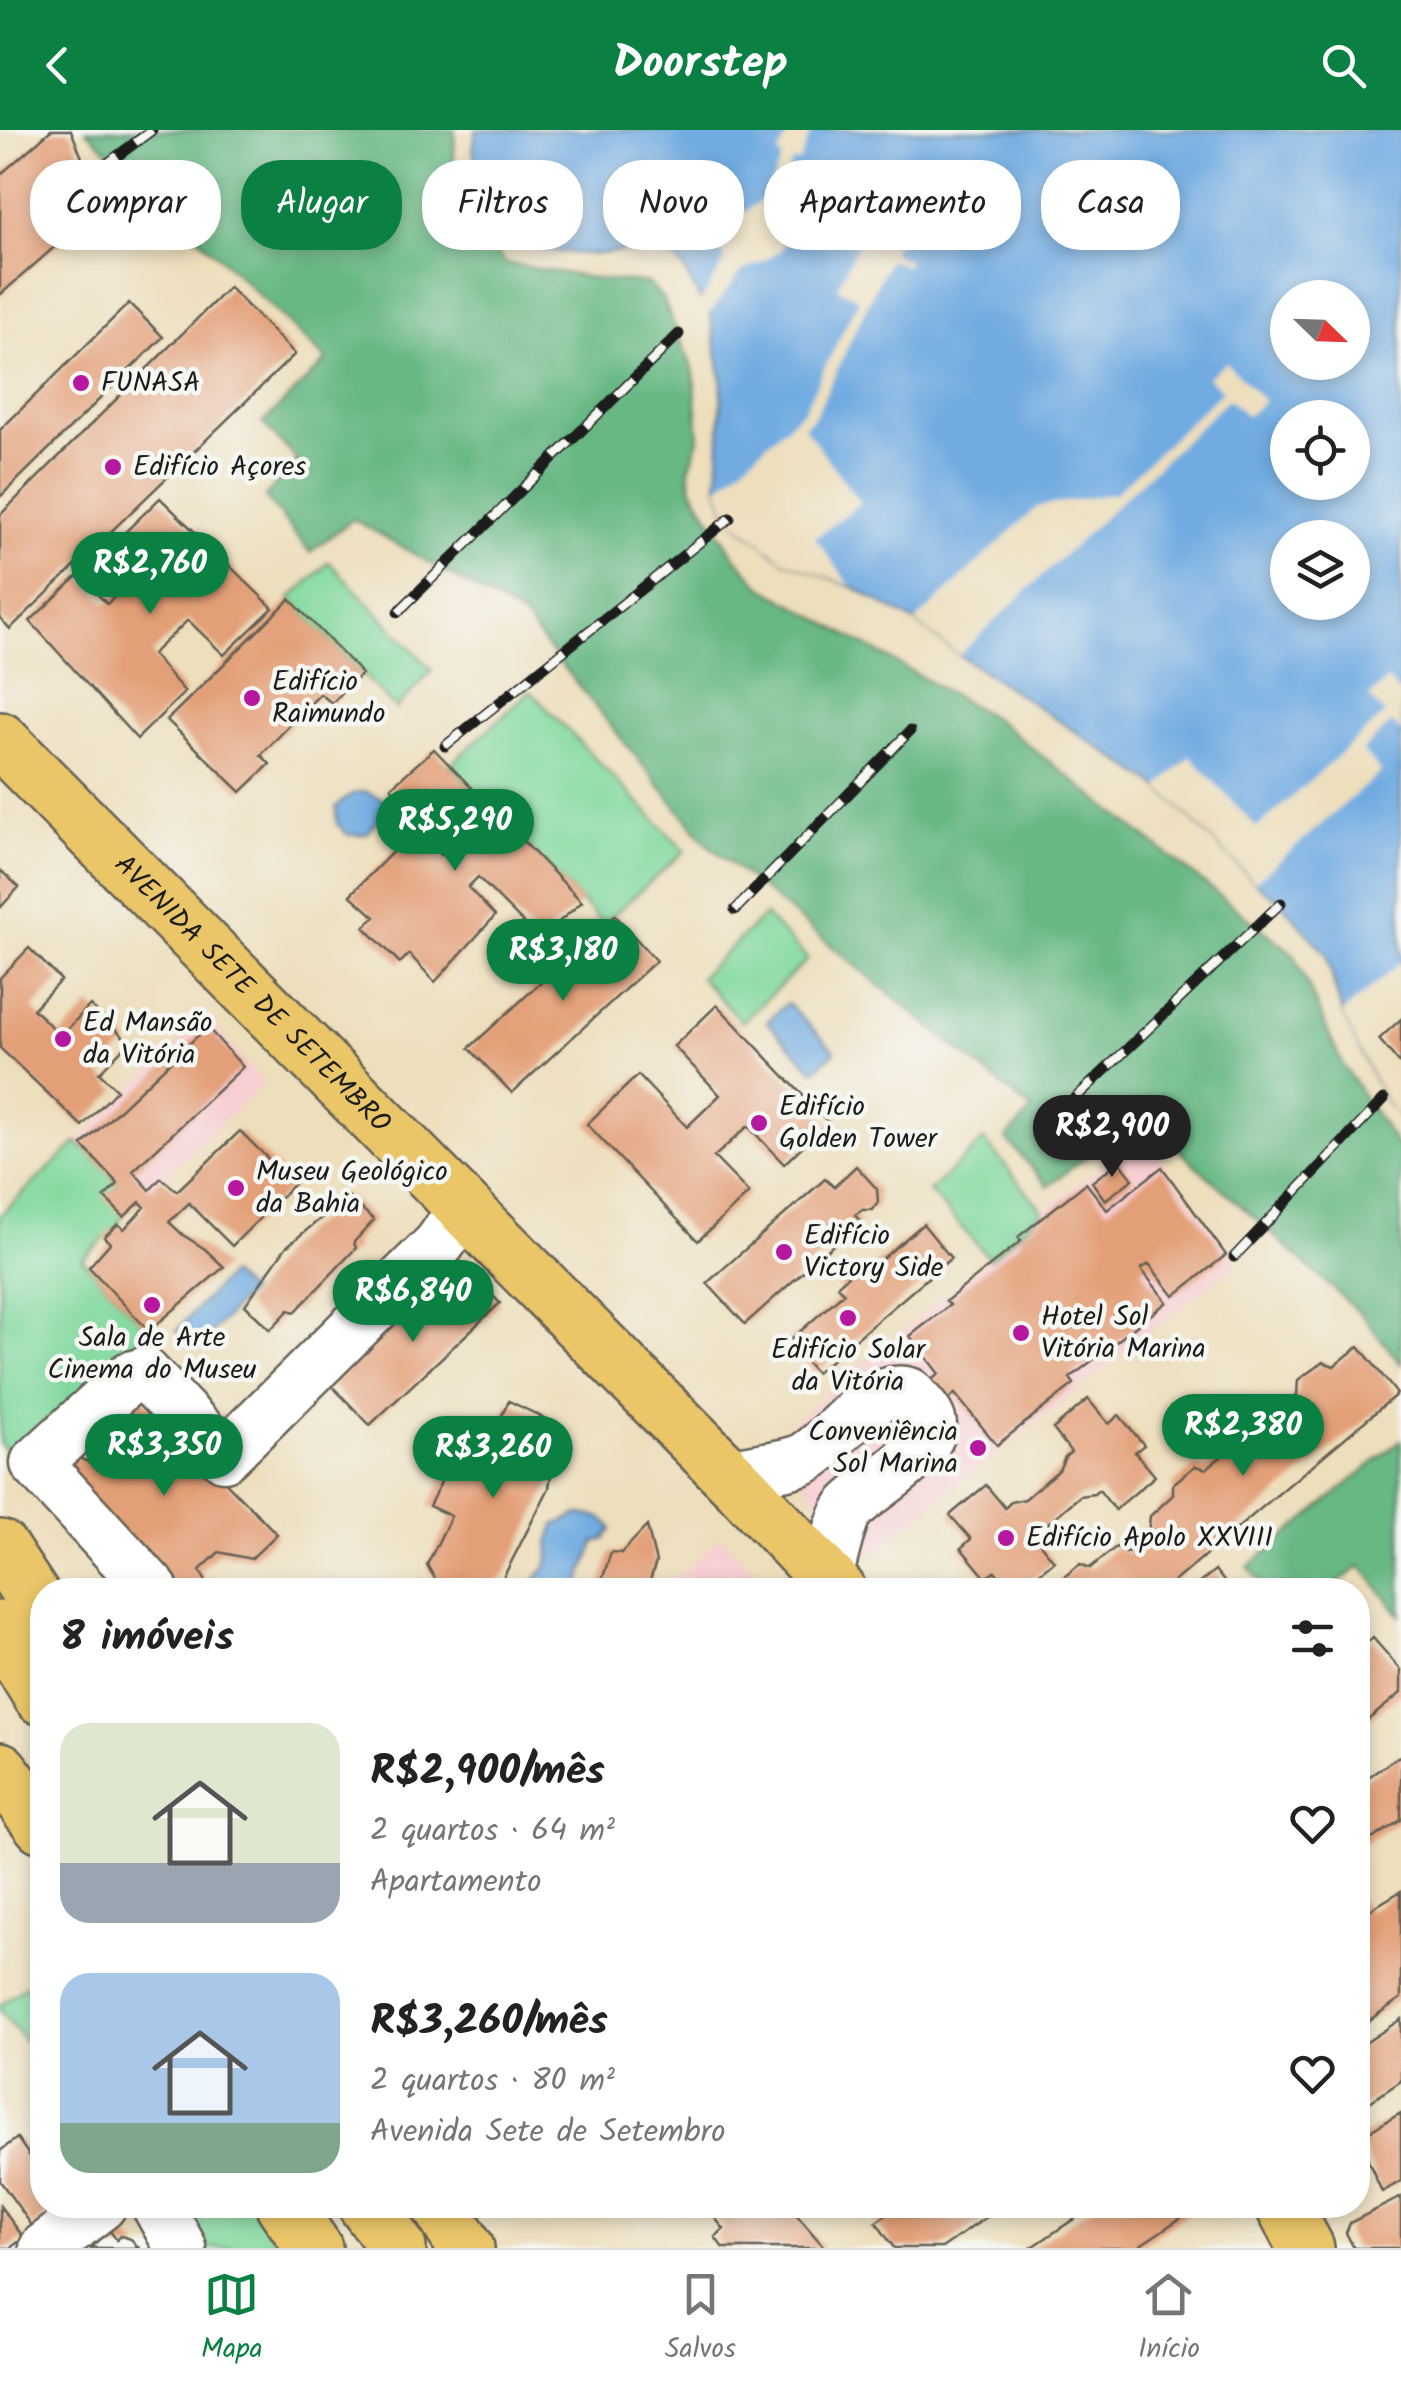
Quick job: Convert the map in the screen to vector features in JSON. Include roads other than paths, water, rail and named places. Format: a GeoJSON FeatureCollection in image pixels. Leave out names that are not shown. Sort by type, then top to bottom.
{"type":"FeatureCollection","features":[{"type":"Feature","properties":{"kind":"main road","name":"AVENIDA SETE DE SETEMBRO"},"geometry":{"type":"LineString","coordinates":[[0,740],[832,1577]]}},
{"type":"Feature","properties":{"kind":"main road"},"geometry":{"type":"LineString","coordinates":[[0,1548],[30,1594]]}},
{"type":"Feature","properties":{"kind":"main road"},"geometry":{"type":"LineString","coordinates":[[0,1630],[30,1679]]}},
{"type":"Feature","properties":{"kind":"main road"},"geometry":{"type":"LineString","coordinates":[[0,1770],[30,1809]]}},
{"type":"Feature","properties":{"kind":"main road"},"geometry":{"type":"LineString","coordinates":[[293,2218],[314,2248]]}},
{"type":"Feature","properties":{"kind":"main road"},"geometry":{"type":"LineString","coordinates":[[376,2218],[398,2248]]}},
{"type":"Feature","properties":{"kind":"main road"},"geometry":{"type":"LineString","coordinates":[[447,2218],[466,2248]]}},
{"type":"Feature","properties":{"kind":"main road"},"geometry":{"type":"LineString","coordinates":[[1290,2218],[1306,2248]]}},
{"type":"Feature","properties":{"kind":"street"},"geometry":{"type":"LineString","coordinates":[[141,1578],[36,1463],[130,1377],[144,1373],[224,1456],[439,1244],[464,1208]]}},
{"type":"Feature","properties":{"kind":"street"},"geometry":{"type":"LineString","coordinates":[[728,1475],[804,1460],[874,1400],[895,1392],[909,1393],[929,1418],[926,1438],[909,1461],[847,1511],[832,1577]]}},
{"type":"Feature","properties":{"kind":"street"},"geometry":{"type":"LineString","coordinates":[[832,1577],[846,1539],[918,1475]]}},
{"type":"Feature","properties":{"kind":"street"},"geometry":{"type":"LineString","coordinates":[[45,2248],[84,2218]]}},
{"type":"Feature","properties":{"kind":"street"},"geometry":{"type":"LineString","coordinates":[[164,2218],[181,2248]]}},
{"type":"Feature","properties":{"kind":"water"},"geometry":{"type":"Polygon","coordinates":[[[476,130],[1401,130],[1401,1119],[1384,1099],[1342,1013],[1326,954],[1281,903],[1159,787],[915,622],[851,586],[783,560],[730,518],[718,488],[722,381],[710,312],[682,266],[666,252],[651,250],[744,250],[744,160],[603,160],[603,250],[635,250],[593,255],[543,250],[583,250],[583,160],[475,160],[476,130]]]}},
{"type":"Feature","properties":{"kind":"water"},"geometry":{"type":"Polygon","coordinates":[[[364,791],[383,799],[387,807],[367,834],[348,835],[337,824],[336,807],[350,795],[364,791]]]}},
{"type":"Feature","properties":{"kind":"water"},"geometry":{"type":"Polygon","coordinates":[[[787,1003],[835,1051],[815,1071],[767,1022],[787,1003]]]}},
{"type":"Feature","properties":{"kind":"water"},"geometry":{"type":"Polygon","coordinates":[[[229,1274],[249,1292],[197,1349],[177,1330],[229,1274]]]}},
{"type":"Feature","properties":{"kind":"water"},"geometry":{"type":"Polygon","coordinates":[[[577,1515],[597,1516],[612,1529],[604,1539],[595,1542],[582,1578],[537,1578],[547,1566],[555,1525],[577,1515]]]}},
{"type":"Feature","properties":{"kind":"railway"},"geometry":{"type":"LineString","coordinates":[[112,160],[152,130]]}},
{"type":"Feature","properties":{"kind":"railway"},"geometry":{"type":"LineString","coordinates":[[398,612],[679,334]]}},
{"type":"Feature","properties":{"kind":"railway"},"geometry":{"type":"LineString","coordinates":[[445,746],[730,518]]}},
{"type":"Feature","properties":{"kind":"railway"},"geometry":{"type":"LineString","coordinates":[[735,910],[910,731]]}},
{"type":"Feature","properties":{"kind":"railway"},"geometry":{"type":"LineString","coordinates":[[1045,1127],[1281,903]]}},
{"type":"Feature","properties":{"kind":"railway"},"geometry":{"type":"LineString","coordinates":[[1234,1257],[1384,1099]]}},
{"type":"Feature","properties":{"kind":"place","name":"FUNASA"},"geometry":{"type":"Point","coordinates":[81,383]}},
{"type":"Feature","properties":{"kind":"place","name":"Edifício Açores"},"geometry":{"type":"Point","coordinates":[113,467]}},
{"type":"Feature","properties":{"kind":"place","name":"Edifício Raimundo"},"geometry":{"type":"Point","coordinates":[252,698]}},
{"type":"Feature","properties":{"kind":"place","name":"Ed Mansão da Vitória"},"geometry":{"type":"Point","coordinates":[63,1039]}},
{"type":"Feature","properties":{"kind":"place","name":"Edifício Golden Tower"},"geometry":{"type":"Point","coordinates":[759,1123]}},
{"type":"Feature","properties":{"kind":"place","name":"Museu Geológico da Bahia"},"geometry":{"type":"Point","coordinates":[236,1188]}},
{"type":"Feature","properties":{"kind":"place","name":"Edifício Victory Side"},"geometry":{"type":"Point","coordinates":[784,1252]}},
{"type":"Feature","properties":{"kind":"place","name":"Sala de Arte Cinema do Museu"},"geometry":{"type":"Point","coordinates":[152,1305]}},
{"type":"Feature","properties":{"kind":"place","name":"Edifício Solar da Vitória"},"geometry":{"type":"Point","coordinates":[848,1318]}},
{"type":"Feature","properties":{"kind":"place","name":"Hotel Sol Vitória Marina"},"geometry":{"type":"Point","coordinates":[1021,1333]}},
{"type":"Feature","properties":{"kind":"place","name":"Conveniência Sol Marina"},"geometry":{"type":"Point","coordinates":[978,1448]}},
{"type":"Feature","properties":{"kind":"place","name":"Edifício Apolo XXVIII"},"geometry":{"type":"Point","coordinates":[1006,1538]}}]}
